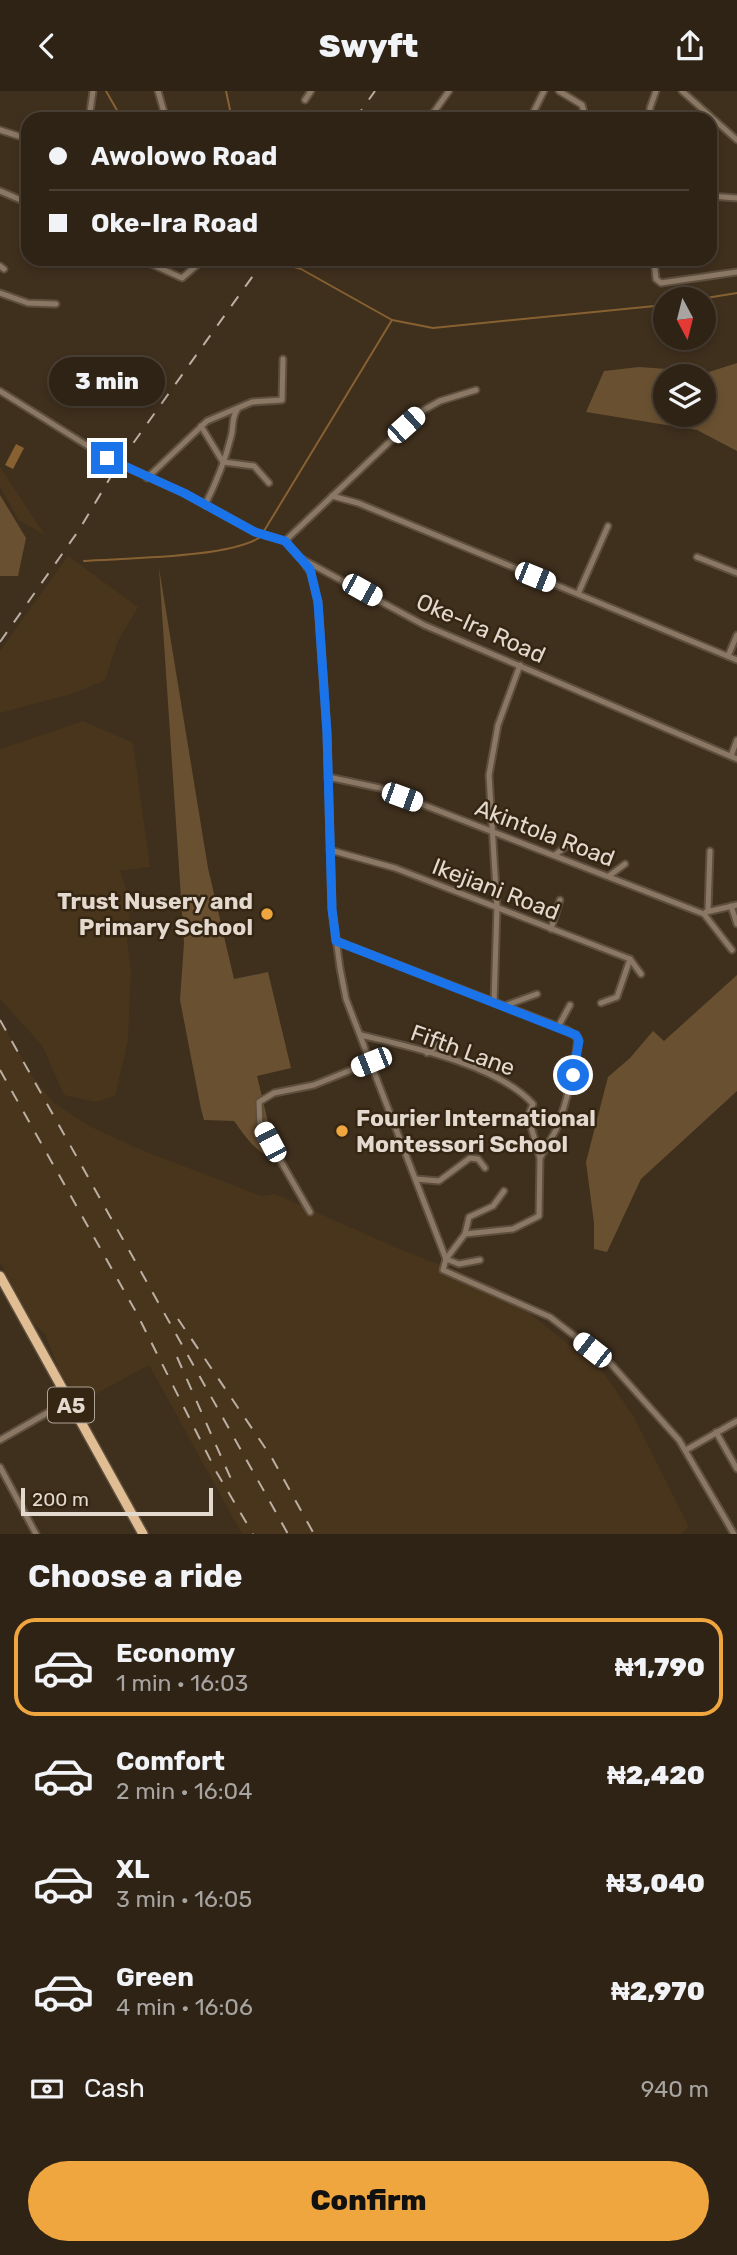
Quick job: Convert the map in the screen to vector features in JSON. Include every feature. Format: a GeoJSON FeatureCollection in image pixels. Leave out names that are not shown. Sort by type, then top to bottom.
{"type":"FeatureCollection","features":[{"type":"Feature","properties":{"kind":"main road","name":"A5"},"geometry":{"type":"LineString","coordinates":[[0,1276],[143,1534]]}},
{"type":"Feature","properties":{"kind":"street"},"geometry":{"type":"LineString","coordinates":[[90,112],[93,91]]}},
{"type":"Feature","properties":{"kind":"street"},"geometry":{"type":"LineString","coordinates":[[158,91],[164,112]]}},
{"type":"Feature","properties":{"kind":"street"},"geometry":{"type":"LineString","coordinates":[[305,100],[311,91]]}},
{"type":"Feature","properties":{"kind":"street"},"geometry":{"type":"LineString","coordinates":[[434,112],[449,91]]}},
{"type":"Feature","properties":{"kind":"street"},"geometry":{"type":"LineString","coordinates":[[534,112],[544,91]]}},
{"type":"Feature","properties":{"kind":"street"},"geometry":{"type":"LineString","coordinates":[[559,91],[582,105],[584,112]]}},
{"type":"Feature","properties":{"kind":"street"},"geometry":{"type":"LineString","coordinates":[[650,112],[656,91]]}},
{"type":"Feature","properties":{"kind":"street"},"geometry":{"type":"LineString","coordinates":[[682,91],[706,112]]}},
{"type":"Feature","properties":{"kind":"street"},"geometry":{"type":"LineString","coordinates":[[717,122],[737,140]]}},
{"type":"Feature","properties":{"kind":"street"},"geometry":{"type":"LineString","coordinates":[[0,130],[21,137]]}},
{"type":"Feature","properties":{"kind":"street"},"geometry":{"type":"LineString","coordinates":[[0,191],[21,200]]}},
{"type":"Feature","properties":{"kind":"street"},"geometry":{"type":"LineString","coordinates":[[717,197],[737,198]]}},
{"type":"Feature","properties":{"kind":"street"},"geometry":{"type":"LineString","coordinates":[[155,266],[182,278],[196,266]]}},
{"type":"Feature","properties":{"kind":"street"},"geometry":{"type":"LineString","coordinates":[[655,266],[656,279],[661,283],[737,272]]}},
{"type":"Feature","properties":{"kind":"street"},"geometry":{"type":"LineString","coordinates":[[0,293],[28,303],[56,304]]}},
{"type":"Feature","properties":{"kind":"street"},"geometry":{"type":"LineString","coordinates":[[147,478],[201,426],[252,402],[282,400],[283,359]]}},
{"type":"Feature","properties":{"kind":"street"},"geometry":{"type":"LineString","coordinates":[[285,541],[422,411],[440,401],[476,390]]}},
{"type":"Feature","properties":{"kind":"street","name":"Oke-Ira Road"},"geometry":{"type":"LineString","coordinates":[[0,391],[107,458],[255,532],[285,541],[300,558],[424,625],[734,757]]}},
{"type":"Feature","properties":{"kind":"street"},"geometry":{"type":"LineString","coordinates":[[205,505],[223,462],[233,433],[233,417],[239,408]]}},
{"type":"Feature","properties":{"kind":"street"},"geometry":{"type":"LineString","coordinates":[[201,426],[223,462]]}},
{"type":"Feature","properties":{"kind":"street"},"geometry":{"type":"LineString","coordinates":[[223,462],[254,466],[269,482]]}},
{"type":"Feature","properties":{"kind":"street"},"geometry":{"type":"LineString","coordinates":[[332,496],[358,503],[737,660]]}},
{"type":"Feature","properties":{"kind":"street"},"geometry":{"type":"LineString","coordinates":[[578,594],[608,526]]}},
{"type":"Feature","properties":{"kind":"street"},"geometry":{"type":"LineString","coordinates":[[697,557],[737,573]]}},
{"type":"Feature","properties":{"kind":"street"},"geometry":{"type":"LineString","coordinates":[[300,558],[312,573],[318,602],[336,941],[346,999],[446,1259],[459,1264],[480,1260]]}},
{"type":"Feature","properties":{"kind":"street"},"geometry":{"type":"LineString","coordinates":[[728,656],[737,635]]}},
{"type":"Feature","properties":{"kind":"street"},"geometry":{"type":"LineString","coordinates":[[494,1002],[497,907],[490,830],[489,775],[498,725],[520,665]]}},
{"type":"Feature","properties":{"kind":"street"},"geometry":{"type":"LineString","coordinates":[[734,757],[737,740]]}},
{"type":"Feature","properties":{"kind":"street","name":"Akintola Road"},"geometry":{"type":"LineString","coordinates":[[328,777],[380,788],[706,912]]}},
{"type":"Feature","properties":{"kind":"street"},"geometry":{"type":"LineString","coordinates":[[555,855],[569,844]]}},
{"type":"Feature","properties":{"kind":"street","name":"Ikejiani Road"},"geometry":{"type":"LineString","coordinates":[[330,850],[395,868],[630,959]]}},
{"type":"Feature","properties":{"kind":"street"},"geometry":{"type":"LineString","coordinates":[[710,851],[706,912],[732,950]]}},
{"type":"Feature","properties":{"kind":"street"},"geometry":{"type":"LineString","coordinates":[[609,876],[625,864]]}},
{"type":"Feature","properties":{"kind":"street"},"geometry":{"type":"LineString","coordinates":[[551,929],[560,900]]}},
{"type":"Feature","properties":{"kind":"street"},"geometry":{"type":"LineString","coordinates":[[706,912],[734,905],[737,924]]}},
{"type":"Feature","properties":{"kind":"street"},"geometry":{"type":"LineString","coordinates":[[336,941],[558,1027],[576,1035],[579,1041],[564,1107],[556,1130],[540,1158],[539,1216],[513,1229],[465,1234]]}},
{"type":"Feature","properties":{"kind":"street"},"geometry":{"type":"LineString","coordinates":[[630,959],[641,974]]}},
{"type":"Feature","properties":{"kind":"street"},"geometry":{"type":"LineString","coordinates":[[601,1003],[617,997],[630,959]]}},
{"type":"Feature","properties":{"kind":"street"},"geometry":{"type":"LineString","coordinates":[[504,1006],[537,994]]}},
{"type":"Feature","properties":{"kind":"street"},"geometry":{"type":"LineString","coordinates":[[558,1027],[570,1005]]}},
{"type":"Feature","properties":{"kind":"street","name":"Fifth Lane"},"geometry":{"type":"LineString","coordinates":[[361,1035],[427,1053],[519,1089],[533,1104],[528,1116],[540,1158]]}},
{"type":"Feature","properties":{"kind":"street"},"geometry":{"type":"LineString","coordinates":[[427,1053],[442,1042]]}},
{"type":"Feature","properties":{"kind":"street"},"geometry":{"type":"LineString","coordinates":[[310,1212],[260,1125],[259,1102],[274,1093],[314,1085],[371,1062]]}},
{"type":"Feature","properties":{"kind":"street"},"geometry":{"type":"LineString","coordinates":[[416,1179],[439,1181],[470,1158],[478,1159],[485,1168]]}},
{"type":"Feature","properties":{"kind":"street"},"geometry":{"type":"LineString","coordinates":[[504,1191],[493,1206],[469,1217],[465,1234],[446,1259],[443,1270],[556,1321],[611,1364],[671,1429],[734,1534]]}},
{"type":"Feature","properties":{"kind":"street"},"geometry":{"type":"LineString","coordinates":[[0,1440],[68,1401]]}},
{"type":"Feature","properties":{"kind":"street"},"geometry":{"type":"LineString","coordinates":[[686,1450],[737,1421]]}},
{"type":"Feature","properties":{"kind":"street"},"geometry":{"type":"LineString","coordinates":[[716,1432],[737,1469]]}},
{"type":"Feature","properties":{"kind":"street"},"geometry":{"type":"LineString","coordinates":[[0,1467],[36,1534]]}},
{"type":"Feature","properties":{"kind":"shaded area"},"geometry":{"type":"Polygon","coordinates":[[[737,363],[737,451],[697,430],[678,427],[716,427],[716,370],[737,363]]]}},
{"type":"Feature","properties":{"kind":"shaded area"},"geometry":{"type":"Polygon","coordinates":[[[653,368],[653,423],[586,412],[604,371],[653,368]]]}},
{"type":"Feature","properties":{"kind":"shaded area"},"geometry":{"type":"Polygon","coordinates":[[[16,444],[24,448],[13,469],[5,465],[16,444]]]}},
{"type":"Feature","properties":{"kind":"shaded area"},"geometry":{"type":"Polygon","coordinates":[[[0,467],[45,535],[19,520],[0,487],[0,467]]]}},
{"type":"Feature","properties":{"kind":"shaded area"},"geometry":{"type":"Polygon","coordinates":[[[0,495],[26,538],[18,576],[0,576],[0,495]]]}},
{"type":"Feature","properties":{"kind":"shaded area"},"geometry":{"type":"Polygon","coordinates":[[[68,556],[138,607],[118,641],[105,680],[75,693],[0,713],[0,651],[68,556]]]}},
{"type":"Feature","properties":{"kind":"shaded area"},"geometry":{"type":"Polygon","coordinates":[[[159,568],[208,868],[234,979],[268,972],[291,1068],[257,1076],[277,1159],[257,1149],[234,1121],[204,1120],[201,1109],[180,1000],[184,943],[159,568]]]}},
{"type":"Feature","properties":{"kind":"shaded area"},"geometry":{"type":"Polygon","coordinates":[[[83,721],[133,743],[150,867],[120,871],[131,903],[127,940],[131,970],[128,1041],[115,1096],[96,1102],[64,1095],[42,1045],[0,999],[0,749],[83,721]]]}},
{"type":"Feature","properties":{"kind":"shaded area"},"geometry":{"type":"Polygon","coordinates":[[[737,975],[737,1091],[641,1179],[607,1252],[594,1249],[594,1223],[586,1162],[608,1077],[630,1058],[653,1031],[664,1041],[737,975]]]}},
{"type":"Feature","properties":{"kind":"shaded area"},"geometry":{"type":"Polygon","coordinates":[[[0,1020],[33,1077],[54,1103],[89,1126],[137,1148],[261,1196],[275,1194],[397,1248],[498,1288],[603,1372],[634,1417],[689,1527],[681,1534],[242,1534],[149,1365],[81,1402],[60,1372],[45,1334],[33,1323],[0,1262],[0,1020]]]}},
{"type":"Feature","properties":{"kind":"waterway"},"geometry":{"type":"LineString","coordinates":[[106,91],[118,112]]}},
{"type":"Feature","properties":{"kind":"waterway"},"geometry":{"type":"LineString","coordinates":[[226,91],[230,112]]}},
{"type":"Feature","properties":{"kind":"waterway"},"geometry":{"type":"LineString","coordinates":[[291,266],[301,269],[392,320],[433,328],[653,306]]}},
{"type":"Feature","properties":{"kind":"waterway"},"geometry":{"type":"LineString","coordinates":[[716,296],[737,293]]}},
{"type":"Feature","properties":{"kind":"waterway"},"geometry":{"type":"LineString","coordinates":[[264,531],[392,320]]}},
{"type":"Feature","properties":{"kind":"waterway"},"geometry":{"type":"LineString","coordinates":[[84,561],[203,553],[227,549],[262,536]]}},
{"type":"Feature","properties":{"kind":"railway"},"geometry":{"type":"LineString","coordinates":[[360,112],[375,91]]}},
{"type":"Feature","properties":{"kind":"railway"},"geometry":{"type":"LineString","coordinates":[[0,642],[79,530],[119,463],[260,266]]}},
{"type":"Feature","properties":{"kind":"railway"},"geometry":{"type":"LineString","coordinates":[[0,1020],[288,1534]]}},
{"type":"Feature","properties":{"kind":"railway"},"geometry":{"type":"LineString","coordinates":[[0,1070],[136,1312],[217,1473],[253,1534]]}},
{"type":"Feature","properties":{"kind":"railway"},"geometry":{"type":"LineString","coordinates":[[178,1319],[272,1458],[314,1534]]}},
{"type":"Feature","properties":{"kind":"railway"},"geometry":{"type":"LineString","coordinates":[[177,1357],[231,1479]]}},
{"type":"Feature","properties":{"kind":"place","name":"Trust Nusery and Primary School"},"geometry":{"type":"Point","coordinates":[267,914]}},
{"type":"Feature","properties":{"kind":"place","name":"Fourier International Montessori School"},"geometry":{"type":"Point","coordinates":[342,1131]}},
{"type":"Feature","properties":{"kind":"route"},"geometry":{"type":"LineString","coordinates":[[107,458],[184,493],[255,532],[285,541],[310,569],[318,602],[327,733],[332,909],[336,941],[576,1035],[579,1041],[573,1075]]}}]}
